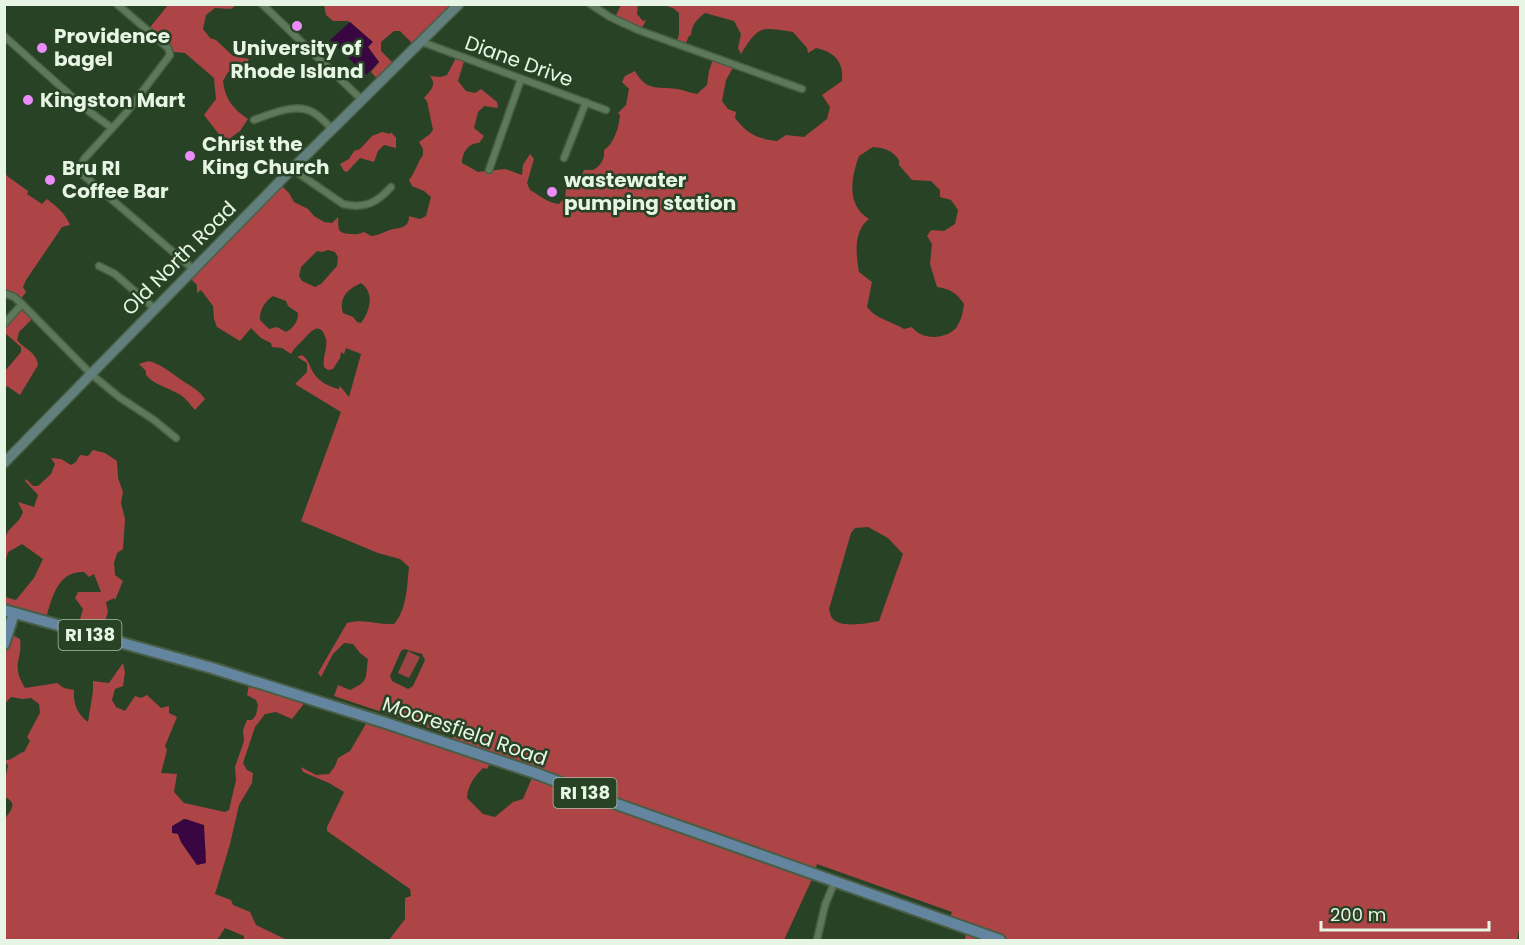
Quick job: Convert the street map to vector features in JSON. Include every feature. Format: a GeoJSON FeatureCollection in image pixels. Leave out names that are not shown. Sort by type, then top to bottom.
{"type":"FeatureCollection","features":[{"type":"Feature","properties":{"kind":"main road"},"geometry":{"type":"LineString","coordinates":[[4,644],[9,612]]}},
{"type":"Feature","properties":{"kind":"main road","name":"Mooresfield Road"},"geometry":{"type":"LineString","coordinates":[[9,612],[214,669],[362,715],[514,766],[1000,940]]}},
{"type":"Feature","properties":{"kind":"street"},"geometry":{"type":"LineString","coordinates":[[117,4],[171,52],[168,59],[112,128],[84,159],[81,166],[82,174],[193,269]]}},
{"type":"Feature","properties":{"kind":"street"},"geometry":{"type":"LineString","coordinates":[[262,4],[362,100]]}},
{"type":"Feature","properties":{"kind":"street","name":"Old North Road"},"geometry":{"type":"LineString","coordinates":[[4,463],[292,169],[459,4]]}},
{"type":"Feature","properties":{"kind":"street"},"geometry":{"type":"LineString","coordinates":[[590,4],[610,17],[638,30],[802,88]]}},
{"type":"Feature","properties":{"kind":"street"},"geometry":{"type":"LineString","coordinates":[[4,36],[87,110],[112,128]]}},
{"type":"Feature","properties":{"kind":"street","name":"Diane Drive"},"geometry":{"type":"LineString","coordinates":[[422,42],[606,110]]}},
{"type":"Feature","properties":{"kind":"street"},"geometry":{"type":"LineString","coordinates":[[489,170],[522,79]]}},
{"type":"Feature","properties":{"kind":"street"},"geometry":{"type":"LineString","coordinates":[[564,158],[586,102]]}},
{"type":"Feature","properties":{"kind":"street"},"geometry":{"type":"LineString","coordinates":[[254,120],[271,114],[304,109],[314,112],[332,129]]}},
{"type":"Feature","properties":{"kind":"street"},"geometry":{"type":"LineString","coordinates":[[292,169],[343,204],[352,206],[372,204],[380,200],[391,187]]}},
{"type":"Feature","properties":{"kind":"street"},"geometry":{"type":"LineString","coordinates":[[99,267],[115,274],[155,309]]}},
{"type":"Feature","properties":{"kind":"street"},"geometry":{"type":"LineString","coordinates":[[4,293],[14,297],[22,304],[91,374],[176,438]]}},
{"type":"Feature","properties":{"kind":"street"},"geometry":{"type":"LineString","coordinates":[[4,324],[22,304]]}},
{"type":"Feature","properties":{"kind":"street"},"geometry":{"type":"LineString","coordinates":[[817,940],[825,905],[835,881]]}},
{"type":"Feature","properties":{"kind":"shaded area"},"geometry":{"type":"Polygon","coordinates":[[[638,4],[637,14],[643,21],[646,20],[640,32],[614,19],[621,5],[638,4]]]}},
{"type":"Feature","properties":{"kind":"shaded area"},"geometry":{"type":"Polygon","coordinates":[[[168,5],[236,5],[231,9],[215,8],[206,15],[203,29],[210,38],[216,40],[233,56],[249,59],[246,65],[239,63],[228,72],[223,81],[231,103],[248,119],[240,131],[225,142],[204,115],[216,99],[214,78],[185,53],[165,51],[147,31],[168,5]]]}},
{"type":"Feature","properties":{"kind":"shaded area"},"geometry":{"type":"Polygon","coordinates":[[[324,5],[458,5],[415,46],[400,31],[394,31],[381,42],[381,51],[396,66],[380,82],[371,72],[379,62],[368,47],[372,42],[348,21],[333,21],[326,15],[324,5]]]}},
{"type":"Feature","properties":{"kind":"shaded area"},"geometry":{"type":"Polygon","coordinates":[[[663,5],[1520,5],[1520,926],[1517,940],[965,940],[966,931],[947,925],[952,912],[817,864],[784,940],[389,940],[405,919],[405,898],[411,896],[410,889],[327,831],[344,792],[303,772],[301,767],[316,775],[329,774],[338,758],[350,751],[370,717],[451,742],[453,736],[334,696],[338,685],[350,690],[364,681],[368,659],[353,644],[344,643],[333,654],[321,677],[318,673],[347,623],[359,621],[394,624],[402,612],[407,589],[409,567],[400,559],[378,553],[301,521],[341,412],[295,384],[307,372],[307,363],[297,357],[302,355],[318,378],[331,387],[339,389],[340,386],[349,397],[361,354],[346,348],[344,354],[341,352],[333,369],[328,370],[324,367],[326,339],[324,333],[318,328],[309,334],[291,354],[282,348],[272,347],[271,343],[261,338],[251,328],[240,341],[217,327],[213,306],[201,290],[197,293],[197,285],[187,275],[279,183],[294,202],[308,209],[324,222],[332,223],[338,217],[339,230],[342,233],[364,232],[374,236],[403,227],[409,220],[409,216],[420,219],[426,216],[431,197],[412,186],[409,180],[423,155],[419,142],[433,130],[427,101],[424,98],[433,85],[430,76],[447,75],[457,56],[465,58],[458,81],[466,91],[475,93],[481,89],[497,102],[498,108],[484,106],[478,112],[474,128],[484,136],[479,143],[466,149],[462,163],[478,172],[505,169],[522,175],[523,165],[530,154],[534,159],[527,183],[530,190],[556,204],[559,204],[565,197],[566,188],[577,188],[584,170],[593,170],[602,162],[604,150],[611,144],[617,130],[620,115],[618,113],[626,105],[629,89],[622,82],[625,76],[635,71],[639,78],[653,87],[680,89],[697,94],[707,85],[713,59],[734,66],[726,80],[722,101],[728,109],[736,112],[735,118],[744,128],[764,139],[777,141],[786,135],[804,137],[827,119],[830,107],[822,95],[842,81],[841,68],[837,58],[833,55],[816,48],[808,53],[807,48],[793,32],[773,29],[761,30],[757,33],[741,54],[738,48],[741,34],[734,21],[705,13],[695,22],[684,47],[676,45],[679,34],[679,13],[663,5]],[[873,147],[859,156],[852,190],[857,206],[869,219],[860,230],[857,243],[859,272],[872,282],[867,307],[884,320],[904,329],[912,327],[921,334],[933,337],[946,335],[959,323],[964,304],[953,292],[937,287],[930,264],[932,244],[927,236],[931,230],[944,231],[955,224],[958,210],[951,200],[940,197],[940,190],[931,181],[912,180],[899,165],[899,160],[888,150],[873,147]],[[328,250],[317,251],[301,267],[299,276],[302,281],[315,287],[321,284],[337,266],[338,257],[335,252],[328,250]],[[361,283],[352,288],[343,298],[343,313],[361,323],[369,308],[370,297],[361,283]],[[273,296],[263,306],[260,320],[269,329],[277,327],[286,332],[296,321],[298,313],[288,306],[286,301],[273,296]],[[868,527],[855,528],[851,533],[829,609],[830,615],[836,621],[847,624],[879,621],[903,554],[888,538],[868,527]],[[404,649],[401,651],[390,676],[392,681],[408,689],[413,686],[425,660],[422,654],[404,649]],[[493,758],[487,769],[483,768],[472,782],[467,798],[483,814],[495,817],[513,802],[523,799],[534,773],[493,758]]]}},
{"type":"Feature","properties":{"kind":"shaded area"},"geometry":{"type":"Polygon","coordinates":[[[350,22],[373,42],[368,47],[379,62],[366,75],[330,40],[350,22]]]}},
{"type":"Feature","properties":{"kind":"shaded area"},"geometry":{"type":"Polygon","coordinates":[[[382,132],[390,134],[391,132],[396,138],[396,148],[384,145],[378,151],[374,162],[360,158],[347,172],[344,171],[340,164],[349,159],[354,151],[360,149],[372,136],[382,132]]]}},
{"type":"Feature","properties":{"kind":"shaded area"},"geometry":{"type":"Polygon","coordinates":[[[4,170],[7,176],[28,191],[27,194],[42,204],[47,199],[63,214],[70,225],[62,227],[26,280],[23,287],[26,292],[20,300],[5,294],[4,170]]]}},
{"type":"Feature","properties":{"kind":"shaded area"},"geometry":{"type":"Polygon","coordinates":[[[20,305],[34,317],[19,332],[17,340],[33,354],[38,365],[20,395],[7,386],[5,388],[5,371],[21,352],[21,347],[5,333],[5,323],[20,305]]]}},
{"type":"Feature","properties":{"kind":"shaded area"},"geometry":{"type":"Polygon","coordinates":[[[149,361],[195,389],[205,399],[195,410],[182,396],[157,384],[146,375],[146,371],[139,364],[149,361]]]}},
{"type":"Feature","properties":{"kind":"shaded area"},"geometry":{"type":"Polygon","coordinates":[[[93,450],[105,453],[117,461],[125,519],[123,549],[117,553],[114,563],[115,575],[123,581],[115,600],[114,598],[106,602],[108,612],[100,637],[77,630],[83,609],[75,598],[78,592],[101,592],[94,574],[89,577],[84,572],[67,576],[53,596],[45,621],[4,609],[5,597],[16,600],[34,578],[43,559],[22,544],[8,552],[5,562],[6,535],[23,512],[18,502],[34,507],[38,495],[25,481],[26,479],[33,486],[38,486],[51,474],[55,464],[51,458],[61,459],[71,465],[80,455],[88,456],[93,450]]]}},
{"type":"Feature","properties":{"kind":"shaded area"},"geometry":{"type":"Polygon","coordinates":[[[8,633],[20,639],[18,673],[25,688],[57,683],[64,688],[74,690],[77,708],[88,722],[93,681],[109,683],[123,663],[125,672],[123,686],[115,689],[112,700],[116,707],[125,711],[135,696],[141,698],[147,695],[161,708],[169,706],[169,713],[177,717],[165,746],[167,750],[161,773],[177,774],[174,792],[184,803],[225,812],[229,810],[236,780],[235,767],[244,741],[243,730],[247,720],[252,720],[256,715],[258,705],[256,700],[247,695],[250,680],[305,696],[303,705],[292,719],[276,712],[265,714],[255,727],[243,763],[247,770],[253,773],[252,783],[239,805],[215,894],[231,900],[233,905],[250,912],[256,925],[287,940],[244,940],[244,936],[225,928],[217,940],[5,940],[5,819],[12,804],[5,797],[8,766],[5,760],[24,752],[30,741],[27,737],[40,713],[39,704],[31,698],[11,697],[6,702],[5,708],[4,643],[8,633]],[[183,819],[175,825],[181,842],[197,865],[206,854],[201,831],[190,820],[183,819]]]}},
{"type":"Feature","properties":{"kind":"shaded area"},"geometry":{"type":"Polygon","coordinates":[[[408,651],[420,657],[409,678],[398,673],[408,651]]]}},
{"type":"Feature","properties":{"kind":"shaded area"},"geometry":{"type":"Polygon","coordinates":[[[185,819],[204,825],[206,863],[197,865],[178,834],[172,833],[172,826],[185,819]]]}},
{"type":"Feature","properties":{"kind":"place","name":"University of Rhode Island"},"geometry":{"type":"Point","coordinates":[297,26]}},
{"type":"Feature","properties":{"kind":"place","name":"Providence bagel"},"geometry":{"type":"Point","coordinates":[42,48]}},
{"type":"Feature","properties":{"kind":"place","name":"Kingston Mart"},"geometry":{"type":"Point","coordinates":[28,100]}},
{"type":"Feature","properties":{"kind":"place","name":"Christ the King Church"},"geometry":{"type":"Point","coordinates":[190,156]}},
{"type":"Feature","properties":{"kind":"place","name":"Bru RI Coffee Bar"},"geometry":{"type":"Point","coordinates":[50,180]}},
{"type":"Feature","properties":{"kind":"place","name":"wastewater pumping station"},"geometry":{"type":"Point","coordinates":[552,192]}}]}
